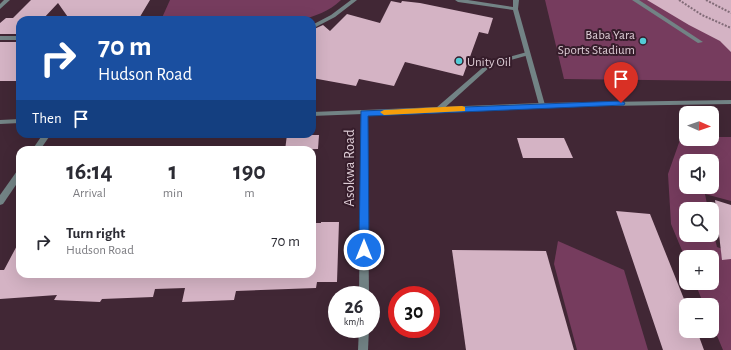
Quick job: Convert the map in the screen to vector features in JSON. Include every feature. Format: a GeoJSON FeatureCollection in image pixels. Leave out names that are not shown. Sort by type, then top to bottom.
{"type":"FeatureCollection","features":[{"type":"Feature","properties":{"kind":"street"},"geometry":{"type":"LineString","coordinates":[[0,7],[7,0]]}},
{"type":"Feature","properties":{"kind":"street"},"geometry":{"type":"LineString","coordinates":[[316,25],[354,0]]}},
{"type":"Feature","properties":{"kind":"street"},"geometry":{"type":"LineString","coordinates":[[458,0],[514,9]]}},
{"type":"Feature","properties":{"kind":"street"},"geometry":{"type":"LineString","coordinates":[[516,0],[514,9],[542,106]]}},
{"type":"Feature","properties":{"kind":"street"},"geometry":{"type":"LineString","coordinates":[[635,0],[700,42]]}},
{"type":"Feature","properties":{"kind":"street"},"geometry":{"type":"LineString","coordinates":[[0,38],[16,38]]}},
{"type":"Feature","properties":{"kind":"street"},"geometry":{"type":"LineString","coordinates":[[438,110],[490,64],[527,54]]}},
{"type":"Feature","properties":{"kind":"street"},"geometry":{"type":"LineString","coordinates":[[316,114],[542,106],[731,102]]}},
{"type":"Feature","properties":{"kind":"street","name":"Asokwa Road"},"geometry":{"type":"LineString","coordinates":[[364,113],[364,286]]}},
{"type":"Feature","properties":{"kind":"street"},"geometry":{"type":"LineString","coordinates":[[0,122],[16,121]]}},
{"type":"Feature","properties":{"kind":"street"},"geometry":{"type":"LineString","coordinates":[[0,202],[16,179]]}},
{"type":"Feature","properties":{"kind":"street"},"geometry":{"type":"LineString","coordinates":[[363,350],[364,338]]}},
{"type":"Feature","properties":{"kind":"path"},"geometry":{"type":"LineString","coordinates":[[679,0],[702,15],[731,28]]}},
{"type":"Feature","properties":{"kind":"path"},"geometry":{"type":"LineString","coordinates":[[706,0],[731,13]]}},
{"type":"Feature","properties":{"kind":"shaded area"},"geometry":{"type":"Polygon","coordinates":[[[170,0],[341,0],[331,8],[314,16],[163,16],[170,0]]]}},
{"type":"Feature","properties":{"kind":"shaded area","name":"Baba Yara Sports Stadium"},"geometry":{"type":"Polygon","coordinates":[[[545,0],[731,0],[731,81],[564,79],[545,0]]]}},
{"type":"Feature","properties":{"kind":"shaded area"},"geometry":{"type":"Polygon","coordinates":[[[719,137],[731,137],[731,201],[705,194],[707,202],[679,202],[679,242],[716,242],[717,247],[731,252],[731,350],[723,350],[718,338],[719,298],[701,298],[698,290],[719,290],[719,250],[682,250],[671,224],[668,174],[679,143],[679,146],[719,146],[719,137]]]}},
{"type":"Feature","properties":{"kind":"shaded area"},"geometry":{"type":"Polygon","coordinates":[[[558,241],[624,270],[648,350],[577,350],[554,264],[558,241]]]}},
{"type":"Feature","properties":{"kind":"building"},"geometry":{"type":"Polygon","coordinates":[[[31,0],[150,0],[140,16],[67,16],[58,3],[46,16],[16,16],[16,34],[0,34],[0,23],[6,18],[13,18],[31,0]]]}},
{"type":"Feature","properties":{"kind":"building"},"geometry":{"type":"Polygon","coordinates":[[[647,0],[731,0],[731,52],[720,41],[689,25],[647,0]]]}},
{"type":"Feature","properties":{"kind":"building"},"geometry":{"type":"Polygon","coordinates":[[[391,1],[401,3],[402,1],[420,3],[493,18],[488,34],[479,32],[463,76],[405,62],[394,86],[359,79],[356,86],[316,79],[316,28],[323,25],[330,31],[347,14],[380,23],[391,1]]]}},
{"type":"Feature","properties":{"kind":"building"},"geometry":{"type":"Polygon","coordinates":[[[0,42],[16,42],[16,81],[0,81],[0,42]]]}},
{"type":"Feature","properties":{"kind":"building"},"geometry":{"type":"Polygon","coordinates":[[[316,135],[319,135],[318,149],[316,149],[316,146],[286,146],[287,138],[316,138],[316,135]]]}},
{"type":"Feature","properties":{"kind":"building"},"geometry":{"type":"Polygon","coordinates":[[[517,138],[564,138],[573,158],[523,158],[517,138]]]}},
{"type":"Feature","properties":{"kind":"building"},"geometry":{"type":"Polygon","coordinates":[[[715,200],[731,205],[731,259],[722,260],[719,234],[719,202],[715,202],[715,200]]]}},
{"type":"Feature","properties":{"kind":"building"},"geometry":{"type":"Polygon","coordinates":[[[616,211],[650,214],[679,286],[679,290],[680,290],[684,298],[679,298],[679,338],[700,338],[704,350],[663,350],[616,211]]]}},
{"type":"Feature","properties":{"kind":"building"},"geometry":{"type":"Polygon","coordinates":[[[339,222],[337,282],[317,282],[316,288],[236,291],[234,300],[182,302],[185,288],[155,289],[153,297],[102,299],[100,302],[54,300],[57,295],[0,299],[0,270],[4,270],[16,248],[16,278],[316,278],[316,223],[339,222]]]}},
{"type":"Feature","properties":{"kind":"building"},"geometry":{"type":"Polygon","coordinates":[[[452,250],[546,251],[574,350],[466,350],[452,250]]]}},
{"type":"Feature","properties":{"kind":"slow traffic"},"geometry":{"type":"LineString","coordinates":[[384,112],[462,109]]}},
{"type":"Feature","properties":{"kind":"place","name":"Baba Yara Sports Stadium"},"geometry":{"type":"Point","coordinates":[643,41]}},
{"type":"Feature","properties":{"kind":"place","name":"Unity Oil"},"geometry":{"type":"Point","coordinates":[459,61]}},
{"type":"Feature","properties":{"kind":"route"},"geometry":{"type":"LineString","coordinates":[[364,250],[364,113],[621,103]]}}]}
